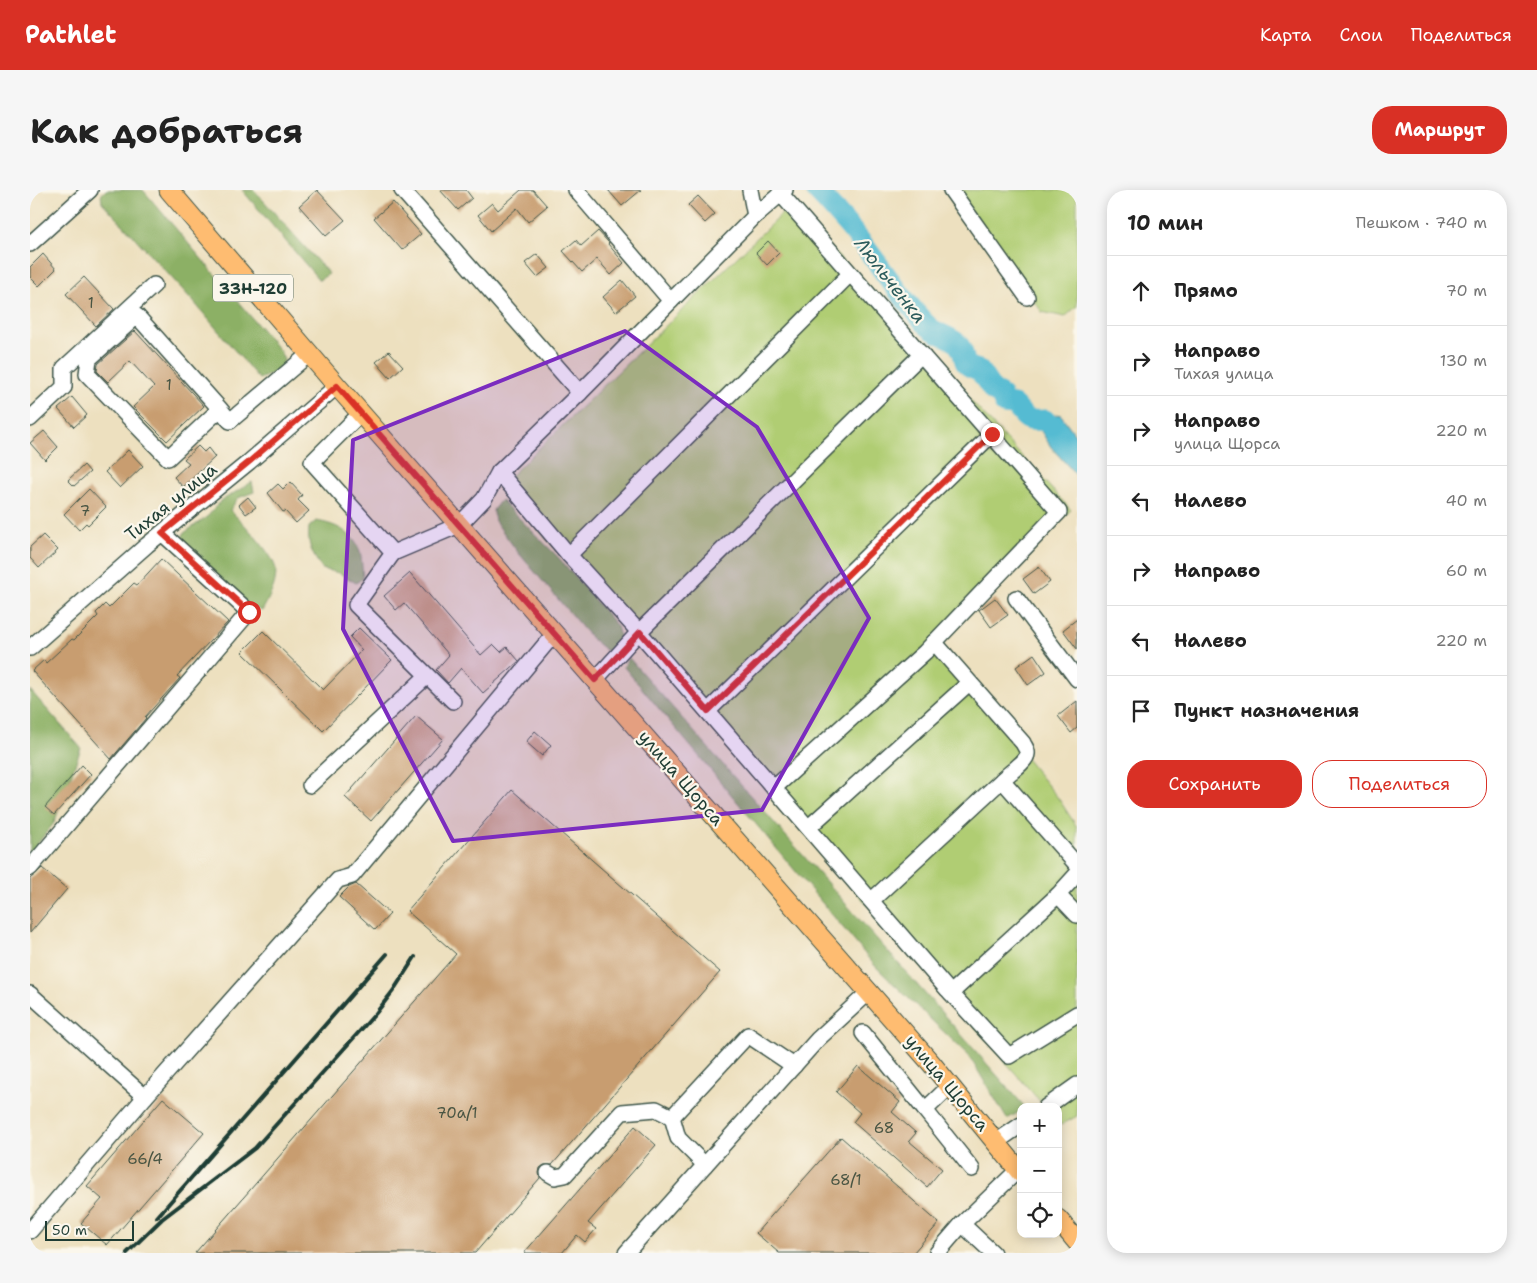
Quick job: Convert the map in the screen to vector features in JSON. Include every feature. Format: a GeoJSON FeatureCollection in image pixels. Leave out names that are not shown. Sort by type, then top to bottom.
{"type":"FeatureCollection","features":[{"type":"Feature","properties":{"kind":"main road","name":"33Н-120"},"geometry":{"type":"LineString","coordinates":[[169,190],[337,386]]}},
{"type":"Feature","properties":{"kind":"main road","name":"улица Щорса"},"geometry":{"type":"LineString","coordinates":[[337,386],[869,992],[950,1086],[1017,1168]]}},
{"type":"Feature","properties":{"kind":"main road"},"geometry":{"type":"LineString","coordinates":[[1062,1224],[1077,1242]]}},
{"type":"Feature","properties":{"kind":"street"},"geometry":{"type":"LineString","coordinates":[[30,244],[90,190]]}},
{"type":"Feature","properties":{"kind":"street"},"geometry":{"type":"LineString","coordinates":[[402,190],[580,393]]}},
{"type":"Feature","properties":{"kind":"street"},"geometry":{"type":"LineString","coordinates":[[576,190],[671,301]]}},
{"type":"Feature","properties":{"kind":"street"},"geometry":{"type":"LineString","coordinates":[[750,190],[755,216]]}},
{"type":"Feature","properties":{"kind":"street"},"geometry":{"type":"LineString","coordinates":[[951,190],[1027,298]]}},
{"type":"Feature","properties":{"kind":"street"},"geometry":{"type":"LineString","coordinates":[[453,701],[356,605],[393,553],[459,526],[484,499],[499,472],[755,216],[783,192],[850,274],[1059,512],[934,642],[774,788]]}},
{"type":"Feature","properties":{"kind":"street"},"geometry":{"type":"LineString","coordinates":[[569,555],[850,274]]}},
{"type":"Feature","properties":{"kind":"street"},"geometry":{"type":"LineString","coordinates":[[30,419],[64,387],[64,368],[154,285]]}},
{"type":"Feature","properties":{"kind":"street"},"geometry":{"type":"LineString","coordinates":[[220,409],[168,458],[88,374],[89,359],[137,316],[220,409],[230,421],[309,354]]}},
{"type":"Feature","properties":{"kind":"street"},"geometry":{"type":"LineString","coordinates":[[595,680],[640,632],[922,354]]}},
{"type":"Feature","properties":{"kind":"street","name":"Тихая улица"},"geometry":{"type":"LineString","coordinates":[[30,648],[162,533],[249,462],[337,386]]}},
{"type":"Feature","properties":{"kind":"street"},"geometry":{"type":"LineString","coordinates":[[361,413],[312,462],[393,553]]}},
{"type":"Feature","properties":{"kind":"street"},"geometry":{"type":"LineString","coordinates":[[708,711],[992,434]]}},
{"type":"Feature","properties":{"kind":"street"},"geometry":{"type":"LineString","coordinates":[[499,472],[569,555],[640,632],[951,993],[1009,1056],[1077,1014]]}},
{"type":"Feature","properties":{"kind":"street"},"geometry":{"type":"LineString","coordinates":[[30,868],[249,612],[162,533]]}},
{"type":"Feature","properties":{"kind":"street"},"geometry":{"type":"LineString","coordinates":[[1016,598],[1077,678]]}},
{"type":"Feature","properties":{"kind":"street"},"geometry":{"type":"LineString","coordinates":[[30,1231],[145,1097],[338,880],[352,876],[554,634]]}},
{"type":"Feature","properties":{"kind":"street"},"geometry":{"type":"LineString","coordinates":[[872,900],[1027,756],[1027,751],[1022,743],[934,642]]}},
{"type":"Feature","properties":{"kind":"street"},"geometry":{"type":"LineString","coordinates":[[310,785],[427,676]]}},
{"type":"Feature","properties":{"kind":"street"},"geometry":{"type":"LineString","coordinates":[[809,827],[969,683]]}},
{"type":"Feature","properties":{"kind":"street"},"geometry":{"type":"LineString","coordinates":[[1002,780],[1077,864]]}},
{"type":"Feature","properties":{"kind":"street"},"geometry":{"type":"LineString","coordinates":[[951,993],[1058,895],[1077,874]]}},
{"type":"Feature","properties":{"kind":"street"},"geometry":{"type":"LineString","coordinates":[[1058,895],[1077,915]]}},
{"type":"Feature","properties":{"kind":"street"},"geometry":{"type":"LineString","coordinates":[[626,1253],[824,1033],[869,992]]}},
{"type":"Feature","properties":{"kind":"street"},"geometry":{"type":"LineString","coordinates":[[30,994],[145,1097]]}},
{"type":"Feature","properties":{"kind":"street"},"geometry":{"type":"LineString","coordinates":[[863,1033],[972,1169]]}},
{"type":"Feature","properties":{"kind":"street"},"geometry":{"type":"LineString","coordinates":[[672,1117],[748,1035],[794,1066]]}},
{"type":"Feature","properties":{"kind":"street"},"geometry":{"type":"LineString","coordinates":[[1052,1103],[1077,1085]]}},
{"type":"Feature","properties":{"kind":"street"},"geometry":{"type":"LineString","coordinates":[[925,1110],[950,1086]]}},
{"type":"Feature","properties":{"kind":"street"},"geometry":{"type":"LineString","coordinates":[[548,1173],[556,1177],[565,1175],[622,1112],[656,1109],[672,1117],[678,1138],[705,1165]]}},
{"type":"Feature","properties":{"kind":"street"},"geometry":{"type":"LineString","coordinates":[[996,1142],[1017,1128]]}},
{"type":"Feature","properties":{"kind":"street"},"geometry":{"type":"LineString","coordinates":[[937,1253],[962,1224],[1017,1175]]}},
{"type":"Feature","properties":{"kind":"street"},"geometry":{"type":"LineString","coordinates":[[962,1224],[993,1253]]}},
{"type":"Feature","properties":{"kind":"highlighted area"},"geometry":{"type":"Polygon","coordinates":[[[625,331],[757,427],[869,618],[762,810],[453,841],[343,629],[353,440],[625,331]]]}},
{"type":"Feature","properties":{"kind":"green space"},"geometry":{"type":"Polygon","coordinates":[[[106,190],[143,190],[280,351],[284,360],[281,370],[259,379],[193,301],[102,202],[101,195],[106,190]]]}},
{"type":"Feature","properties":{"kind":"green space"},"geometry":{"type":"Polygon","coordinates":[[[242,190],[254,190],[329,274],[319,280],[242,190]]]}},
{"type":"Feature","properties":{"kind":"green space"},"geometry":{"type":"Polygon","coordinates":[[[956,190],[1077,190],[1077,306],[1065,317],[1042,312],[956,190]]]}},
{"type":"Feature","properties":{"kind":"green space"},"geometry":{"type":"Polygon","coordinates":[[[791,205],[1071,510],[935,647],[1058,798],[1077,827],[1077,1116],[1062,1124],[1062,1103],[1041,1103],[500,486],[791,205]]]}},
{"type":"Feature","properties":{"kind":"green space"},"geometry":{"type":"Polygon","coordinates":[[[252,482],[254,492],[238,498],[230,510],[264,548],[276,571],[272,592],[262,611],[245,603],[181,542],[184,533],[208,516],[221,501],[252,482]]]}},
{"type":"Feature","properties":{"kind":"green space"},"geometry":{"type":"Polygon","coordinates":[[[501,500],[557,556],[617,626],[622,645],[608,652],[592,639],[517,551],[495,521],[493,510],[501,500]]]}},
{"type":"Feature","properties":{"kind":"green space"},"geometry":{"type":"Polygon","coordinates":[[[316,521],[336,526],[352,537],[360,552],[363,578],[356,583],[339,573],[322,569],[313,554],[309,539],[309,527],[316,521]]]}},
{"type":"Feature","properties":{"kind":"green space"},"geometry":{"type":"Polygon","coordinates":[[[628,657],[1021,1103],[1017,1103],[1017,1113],[1007,1119],[969,1056],[876,967],[624,667],[628,657]]]}},
{"type":"Feature","properties":{"kind":"green space"},"geometry":{"type":"Polygon","coordinates":[[[30,690],[81,748],[54,823],[30,853],[30,690]]]}},
{"type":"Feature","properties":{"kind":"water"},"geometry":{"type":"Polygon","coordinates":[[[1058,414],[1061,415],[1077,437],[1077,476],[1051,447],[1041,431],[1043,421],[1058,414]]]}},
{"type":"Feature","properties":{"kind":"building"},"geometry":{"type":"Polygon","coordinates":[[[317,190],[345,220],[326,236],[299,206],[317,190]]]}},
{"type":"Feature","properties":{"kind":"building"},"geometry":{"type":"Polygon","coordinates":[[[440,190],[466,190],[472,198],[458,210],[440,190]]]}},
{"type":"Feature","properties":{"kind":"building"},"geometry":{"type":"Polygon","coordinates":[[[521,190],[533,190],[547,206],[528,222],[517,208],[491,231],[478,215],[492,203],[498,210],[521,190]]]}},
{"type":"Feature","properties":{"kind":"building"},"geometry":{"type":"Polygon","coordinates":[[[608,190],[641,190],[622,206],[608,190]]]}},
{"type":"Feature","properties":{"kind":"building"},"geometry":{"type":"Polygon","coordinates":[[[698,196],[715,214],[705,223],[688,205],[698,196]]]}},
{"type":"Feature","properties":{"kind":"building"},"geometry":{"type":"Polygon","coordinates":[[[393,202],[421,234],[402,250],[374,218],[393,202]]]}},
{"type":"Feature","properties":{"kind":"building"},"geometry":{"type":"Polygon","coordinates":[[[598,231],[624,263],[611,275],[597,259],[582,272],[563,251],[576,240],[581,246],[598,231]]]}},
{"type":"Feature","properties":{"kind":"building"},"geometry":{"type":"Polygon","coordinates":[[[768,241],[779,253],[767,265],[756,253],[768,241]]]}},
{"type":"Feature","properties":{"kind":"building"},"geometry":{"type":"Polygon","coordinates":[[[43,254],[56,269],[39,286],[30,277],[30,267],[43,254]]]}},
{"type":"Feature","properties":{"kind":"building"},"geometry":{"type":"Polygon","coordinates":[[[537,254],[549,268],[537,277],[525,263],[537,254]]]}},
{"type":"Feature","properties":{"kind":"building"},"geometry":{"type":"Polygon","coordinates":[[[84,277],[114,309],[96,326],[66,294],[84,277]]]}},
{"type":"Feature","properties":{"kind":"building"},"geometry":{"type":"Polygon","coordinates":[[[622,280],[635,296],[616,312],[603,297],[622,280]]]}},
{"type":"Feature","properties":{"kind":"building"},"geometry":{"type":"Polygon","coordinates":[[[135,331],[204,406],[167,441],[133,407],[154,387],[130,361],[108,382],[97,371],[98,364],[135,331]]]}},
{"type":"Feature","properties":{"kind":"building"},"geometry":{"type":"Polygon","coordinates":[[[389,351],[403,366],[390,378],[376,362],[389,351]]]}},
{"type":"Feature","properties":{"kind":"building"},"geometry":{"type":"Polygon","coordinates":[[[72,397],[87,415],[74,427],[58,409],[72,397]]]}},
{"type":"Feature","properties":{"kind":"building"},"geometry":{"type":"Polygon","coordinates":[[[44,431],[58,447],[45,460],[30,443],[44,431]]]}},
{"type":"Feature","properties":{"kind":"building"},"geometry":{"type":"Polygon","coordinates":[[[198,446],[204,452],[208,448],[215,457],[183,487],[174,477],[189,463],[184,459],[198,446]]]}},
{"type":"Feature","properties":{"kind":"building"},"geometry":{"type":"Polygon","coordinates":[[[128,450],[143,466],[120,488],[105,472],[128,450]]]}},
{"type":"Feature","properties":{"kind":"building"},"geometry":{"type":"Polygon","coordinates":[[[84,465],[90,472],[74,486],[68,480],[84,465]]]}},
{"type":"Feature","properties":{"kind":"building"},"geometry":{"type":"Polygon","coordinates":[[[290,482],[302,495],[298,500],[309,511],[296,523],[285,511],[283,512],[268,493],[278,484],[283,489],[290,482]]]}},
{"type":"Feature","properties":{"kind":"building"},"geometry":{"type":"Polygon","coordinates":[[[89,489],[106,507],[88,525],[86,523],[79,530],[64,514],[89,489]]]}},
{"type":"Feature","properties":{"kind":"building"},"geometry":{"type":"Polygon","coordinates":[[[248,497],[256,507],[246,514],[239,505],[248,497]]]}},
{"type":"Feature","properties":{"kind":"building"},"geometry":{"type":"Polygon","coordinates":[[[43,535],[58,550],[39,568],[30,558],[30,547],[43,535]]]}},
{"type":"Feature","properties":{"kind":"building"},"geometry":{"type":"Polygon","coordinates":[[[161,559],[228,622],[177,676],[180,678],[111,759],[32,671],[44,660],[46,663],[72,639],[74,640],[98,616],[96,613],[105,604],[109,608],[134,583],[137,585],[161,559]]]}},
{"type":"Feature","properties":{"kind":"building"},"geometry":{"type":"Polygon","coordinates":[[[1039,567],[1050,582],[1034,594],[1023,579],[1039,567]]]}},
{"type":"Feature","properties":{"kind":"building"},"geometry":{"type":"Polygon","coordinates":[[[410,573],[481,655],[493,644],[501,652],[507,647],[519,661],[483,693],[461,668],[448,683],[436,670],[449,655],[404,603],[396,610],[384,596],[410,573]]]}},
{"type":"Feature","properties":{"kind":"building"},"geometry":{"type":"Polygon","coordinates":[[[995,598],[1008,615],[991,627],[979,610],[995,598]]]}},
{"type":"Feature","properties":{"kind":"building"},"geometry":{"type":"Polygon","coordinates":[[[1077,619],[1077,649],[1063,630],[1077,619]]]}},
{"type":"Feature","properties":{"kind":"building"},"geometry":{"type":"Polygon","coordinates":[[[359,628],[392,660],[323,731],[242,652],[263,631],[323,690],[362,650],[350,637],[359,628]]]}},
{"type":"Feature","properties":{"kind":"building"},"geometry":{"type":"Polygon","coordinates":[[[1034,654],[1046,672],[1028,685],[1016,667],[1034,654]]]}},
{"type":"Feature","properties":{"kind":"building"},"geometry":{"type":"Polygon","coordinates":[[[1077,701],[1077,728],[1071,733],[1058,716],[1077,701]]]}},
{"type":"Feature","properties":{"kind":"building"},"geometry":{"type":"Polygon","coordinates":[[[416,716],[443,739],[371,821],[345,797],[416,716]]]}},
{"type":"Feature","properties":{"kind":"building"},"geometry":{"type":"Polygon","coordinates":[[[535,731],[551,745],[542,756],[526,742],[535,731]]]}},
{"type":"Feature","properties":{"kind":"building"},"geometry":{"type":"Polygon","coordinates":[[[82,765],[91,774],[54,815],[45,807],[82,765]]]}},
{"type":"Feature","properties":{"kind":"building"},"geometry":{"type":"Polygon","coordinates":[[[512,790],[720,972],[552,1165],[544,1165],[540,1168],[540,1178],[475,1253],[195,1253],[456,954],[407,911],[512,790]]]}},
{"type":"Feature","properties":{"kind":"building"},"geometry":{"type":"Polygon","coordinates":[[[42,868],[67,889],[30,933],[30,879],[42,868]]]}},
{"type":"Feature","properties":{"kind":"building"},"geometry":{"type":"Polygon","coordinates":[[[356,884],[390,914],[375,930],[339,897],[349,887],[356,884]]]}},
{"type":"Feature","properties":{"kind":"building"},"geometry":{"type":"Polygon","coordinates":[[[858,1066],[900,1102],[892,1112],[916,1133],[909,1141],[942,1169],[927,1187],[853,1122],[860,1113],[836,1092],[858,1066]]]}},
{"type":"Feature","properties":{"kind":"building"},"geometry":{"type":"Polygon","coordinates":[[[163,1098],[204,1133],[107,1245],[81,1223],[102,1199],[87,1186],[163,1098]]]}},
{"type":"Feature","properties":{"kind":"building"},"geometry":{"type":"Polygon","coordinates":[[[635,1126],[656,1145],[588,1223],[596,1229],[585,1242],[577,1235],[562,1253],[524,1253],[635,1126]]]}},
{"type":"Feature","properties":{"kind":"building"},"geometry":{"type":"Polygon","coordinates":[[[841,1137],[939,1223],[913,1253],[779,1253],[756,1233],[841,1137]]]}},
{"type":"Feature","properties":{"kind":"waterway","name":"Люльченка"},"geometry":{"type":"LineString","coordinates":[[816,190],[854,233],[918,315],[931,329],[957,343],[963,352],[965,362],[972,368],[979,370],[993,391],[1001,395],[1004,404],[1014,405],[1029,420],[1045,420],[1077,454]]}},
{"type":"Feature","properties":{"kind":"railway"},"geometry":{"type":"LineString","coordinates":[[157,1217],[387,954]]}},
{"type":"Feature","properties":{"kind":"railway"},"geometry":{"type":"LineString","coordinates":[[127,1253],[162,1219],[255,1148],[376,1013],[415,957]]}},
{"type":"Feature","properties":{"kind":"route"},"geometry":{"type":"LineString","coordinates":[[249,612],[162,533],[249,462],[337,386],[595,680],[640,632],[708,711],[992,434]]}}]}
